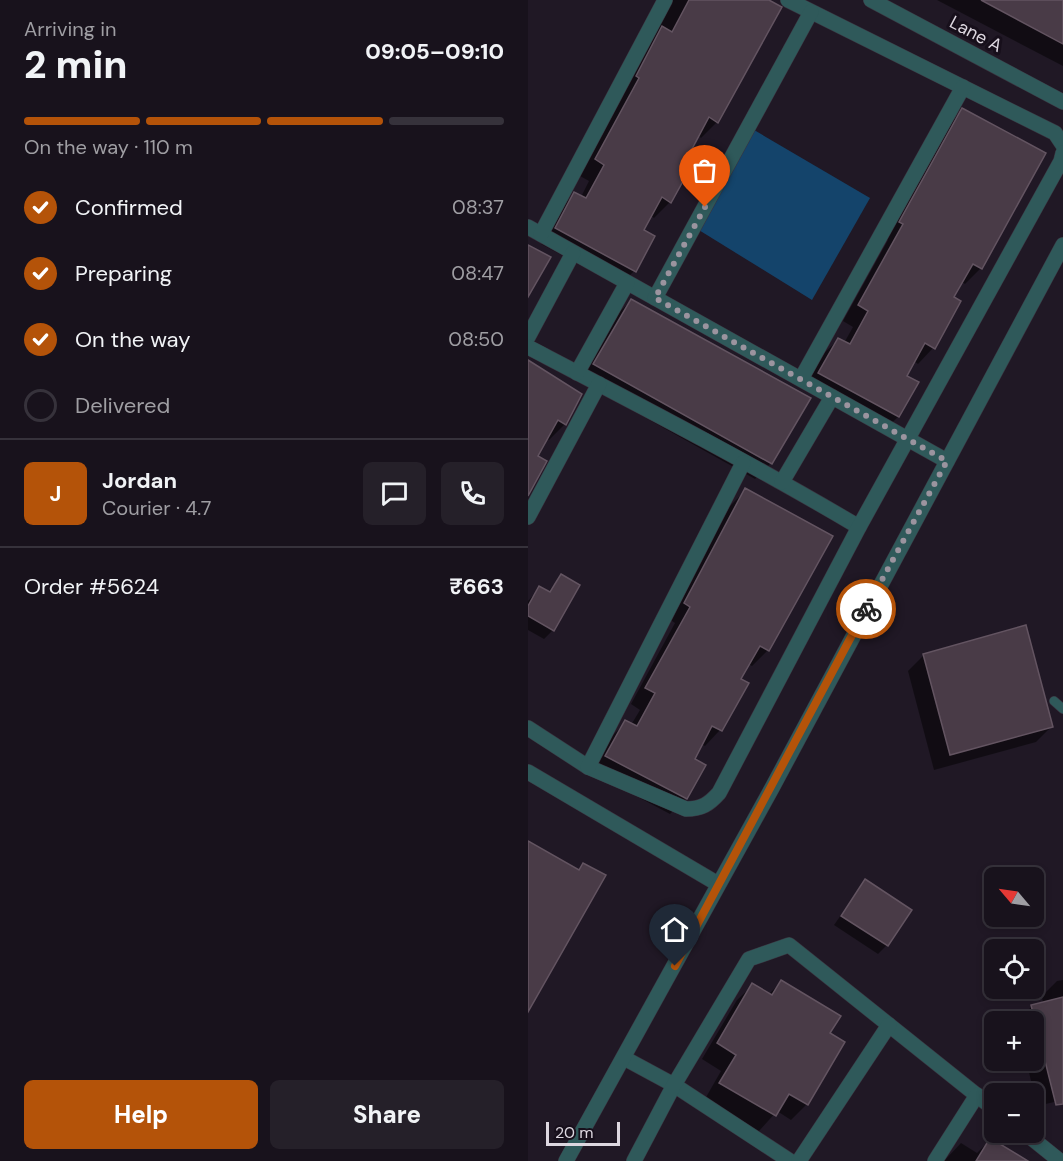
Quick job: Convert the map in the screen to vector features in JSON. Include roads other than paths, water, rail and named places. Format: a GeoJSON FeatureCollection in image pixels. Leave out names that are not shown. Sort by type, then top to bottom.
{"type":"FeatureCollection","features":[{"type":"Feature","properties":{"kind":"street"},"geometry":{"type":"LineString","coordinates":[[665,0],[534,231],[947,461]]}},
{"type":"Feature","properties":{"kind":"street"},"geometry":{"type":"LineString","coordinates":[[788,0],[1055,133],[1063,145]]}},
{"type":"Feature","properties":{"kind":"street","name":"Lane A"},"geometry":{"type":"LineString","coordinates":[[871,0],[1063,102]]}},
{"type":"Feature","properties":{"kind":"street"},"geometry":{"type":"LineString","coordinates":[[655,298],[812,12]]}},
{"type":"Feature","properties":{"kind":"street"},"geometry":{"type":"LineString","coordinates":[[801,379],[963,87]]}},
{"type":"Feature","properties":{"kind":"street"},"geometry":{"type":"LineString","coordinates":[[528,728],[588,767],[686,809],[698,809],[709,804],[719,793],[859,527],[1061,161],[1063,153]]}},
{"type":"Feature","properties":{"kind":"street"},"geometry":{"type":"LineString","coordinates":[[566,1161],[624,1058],[1063,246]]}},
{"type":"Feature","properties":{"kind":"street"},"geometry":{"type":"LineString","coordinates":[[528,337],[573,253]]}},
{"type":"Feature","properties":{"kind":"street"},"geometry":{"type":"LineString","coordinates":[[578,373],[627,283]]}},
{"type":"Feature","properties":{"kind":"street"},"geometry":{"type":"LineString","coordinates":[[528,347],[782,482],[859,527]]}},
{"type":"Feature","properties":{"kind":"street"},"geometry":{"type":"LineString","coordinates":[[528,517],[598,384]]}},
{"type":"Feature","properties":{"kind":"street"},"geometry":{"type":"LineString","coordinates":[[782,482],[832,397]]}},
{"type":"Feature","properties":{"kind":"street"},"geometry":{"type":"LineString","coordinates":[[588,767],[743,463]]}},
{"type":"Feature","properties":{"kind":"street"},"geometry":{"type":"LineString","coordinates":[[528,772],[718,884]]}},
{"type":"Feature","properties":{"kind":"street"},"geometry":{"type":"LineString","coordinates":[[634,1161],[674,1085],[749,959],[789,945],[984,1100]]}},
{"type":"Feature","properties":{"kind":"street"},"geometry":{"type":"LineString","coordinates":[[799,1161],[889,1025]]}},
{"type":"Feature","properties":{"kind":"street"},"geometry":{"type":"LineString","coordinates":[[624,1058],[674,1085],[790,1161]]}},
{"type":"Feature","properties":{"kind":"street"},"geometry":{"type":"LineString","coordinates":[[934,1161],[978,1095]]}},
{"type":"Feature","properties":{"kind":"street"},"geometry":{"type":"LineString","coordinates":[[1038,1143],[1060,1161]]}},
{"type":"Feature","properties":{"kind":"lane"},"geometry":{"type":"LineString","coordinates":[[1054,701],[1063,709]]}},
{"type":"Feature","properties":{"kind":"water"},"geometry":{"type":"Polygon","coordinates":[[[749,127],[870,198],[812,300],[694,227],[749,127]]]}}]}
